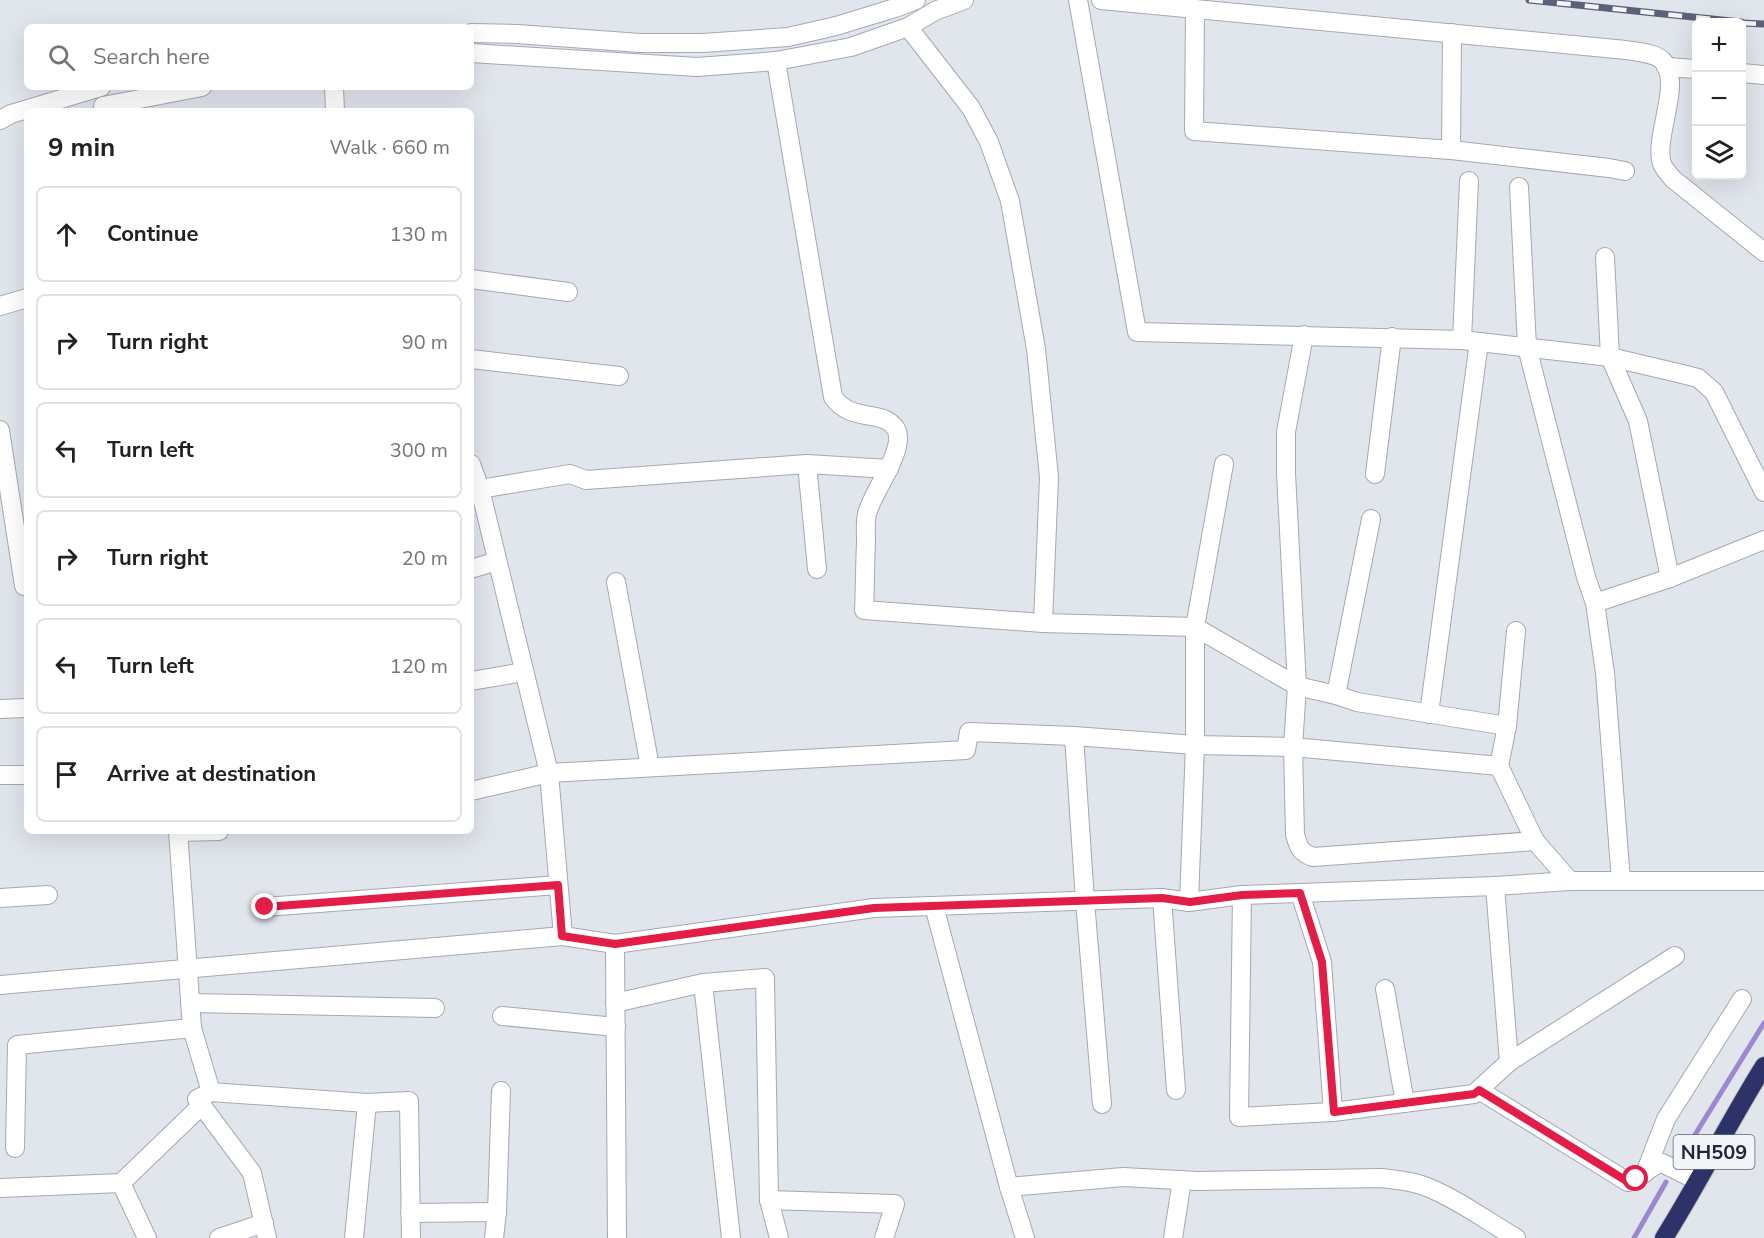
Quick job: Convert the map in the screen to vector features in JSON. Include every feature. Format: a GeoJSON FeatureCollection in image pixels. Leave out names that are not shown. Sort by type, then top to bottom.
{"type":"FeatureCollection","features":[{"type":"Feature","properties":{"kind":"highway","name":"NH509"},"geometry":{"type":"LineString","coordinates":[[1664,1238],[1764,1066]]}},
{"type":"Feature","properties":{"kind":"street"},"geometry":{"type":"LineString","coordinates":[[474,33],[640,43],[703,44],[788,37],[836,26],[916,0]]}},
{"type":"Feature","properties":{"kind":"street"},"geometry":{"type":"LineString","coordinates":[[474,53],[697,67],[776,61],[851,46],[908,27],[935,11],[964,0]]}},
{"type":"Feature","properties":{"kind":"street"},"geometry":{"type":"LineString","coordinates":[[1078,0],[1137,332],[1392,337],[1471,341],[1610,357],[1698,378],[1714,392],[1764,492]]}},
{"type":"Feature","properties":{"kind":"street"},"geometry":{"type":"LineString","coordinates":[[1101,0],[1626,50],[1651,55],[1661,59],[1666,67],[1670,85],[1660,151],[1662,165],[1673,179],[1764,252]]}},
{"type":"Feature","properties":{"kind":"street"},"geometry":{"type":"LineString","coordinates":[[1196,9],[1194,131],[1451,150],[1625,171]]}},
{"type":"Feature","properties":{"kind":"street"},"geometry":{"type":"LineString","coordinates":[[908,27],[971,108],[989,142],[1010,201],[1036,349],[1049,477],[1043,622]]}},
{"type":"Feature","properties":{"kind":"street"},"geometry":{"type":"LineString","coordinates":[[1451,150],[1452,33]]}},
{"type":"Feature","properties":{"kind":"street"},"geometry":{"type":"LineString","coordinates":[[776,61],[833,398],[839,406],[849,412],[886,419],[896,430],[898,442],[889,469],[867,513],[864,610],[1043,622],[1195,627],[1297,686],[1357,702],[1507,726]]}},
{"type":"Feature","properties":{"kind":"street"},"geometry":{"type":"LineString","coordinates":[[1666,67],[1692,69]]}},
{"type":"Feature","properties":{"kind":"street"},"geometry":{"type":"LineString","coordinates":[[1746,73],[1764,75]]}},
{"type":"Feature","properties":{"kind":"street"},"geometry":{"type":"LineString","coordinates":[[31,108],[92,90]]}},
{"type":"Feature","properties":{"kind":"street"},"geometry":{"type":"LineString","coordinates":[[102,90],[103,108]]}},
{"type":"Feature","properties":{"kind":"street"},"geometry":{"type":"LineString","coordinates":[[108,108],[188,90]]}},
{"type":"Feature","properties":{"kind":"street"},"geometry":{"type":"LineString","coordinates":[[334,90],[335,108]]}},
{"type":"Feature","properties":{"kind":"street"},"geometry":{"type":"LineString","coordinates":[[4,116],[24,110]]}},
{"type":"Feature","properties":{"kind":"street"},"geometry":{"type":"LineString","coordinates":[[1429,714],[1471,341],[1469,181]]}},
{"type":"Feature","properties":{"kind":"street"},"geometry":{"type":"LineString","coordinates":[[1519,187],[1527,347],[1586,577],[1595,603],[1605,673],[1621,881]]}},
{"type":"Feature","properties":{"kind":"street"},"geometry":{"type":"LineString","coordinates":[[1605,257],[1610,357],[1638,421],[1670,578]]}},
{"type":"Feature","properties":{"kind":"street"},"geometry":{"type":"LineString","coordinates":[[474,279],[568,292]]}},
{"type":"Feature","properties":{"kind":"street"},"geometry":{"type":"LineString","coordinates":[[0,306],[24,299]]}},
{"type":"Feature","properties":{"kind":"street"},"geometry":{"type":"LineString","coordinates":[[1304,335],[1286,432],[1297,686],[1293,747],[1297,845],[1304,854],[1313,857],[1535,841]]}},
{"type":"Feature","properties":{"kind":"street"},"geometry":{"type":"LineString","coordinates":[[1375,474],[1392,337]]}},
{"type":"Feature","properties":{"kind":"street"},"geometry":{"type":"LineString","coordinates":[[474,359],[619,376]]}},
{"type":"Feature","properties":{"kind":"street"},"geometry":{"type":"LineString","coordinates":[[0,430],[6,513],[24,586]]}},
{"type":"Feature","properties":{"kind":"street"},"geometry":{"type":"LineString","coordinates":[[480,489],[570,474],[586,480],[807,464],[889,469]]}},
{"type":"Feature","properties":{"kind":"street"},"geometry":{"type":"LineString","coordinates":[[807,464],[817,569]]}},
{"type":"Feature","properties":{"kind":"street"},"geometry":{"type":"LineString","coordinates":[[1190,902],[1195,746],[1195,627],[1224,464]]}},
{"type":"Feature","properties":{"kind":"street"},"geometry":{"type":"LineString","coordinates":[[474,472],[549,773],[562,936]]}},
{"type":"Feature","properties":{"kind":"street"},"geometry":{"type":"LineString","coordinates":[[1336,695],[1371,519]]}},
{"type":"Feature","properties":{"kind":"street"},"geometry":{"type":"LineString","coordinates":[[1595,603],[1670,578],[1764,540]]}},
{"type":"Feature","properties":{"kind":"street"},"geometry":{"type":"LineString","coordinates":[[474,568],[497,561]]}},
{"type":"Feature","properties":{"kind":"street"},"geometry":{"type":"LineString","coordinates":[[616,582],[650,767]]}},
{"type":"Feature","properties":{"kind":"street"},"geometry":{"type":"LineString","coordinates":[[1516,631],[1507,726],[1499,766],[1535,841],[1570,882]]}},
{"type":"Feature","properties":{"kind":"street"},"geometry":{"type":"LineString","coordinates":[[474,680],[524,672]]}},
{"type":"Feature","properties":{"kind":"street"},"geometry":{"type":"LineString","coordinates":[[0,709],[24,708]]}},
{"type":"Feature","properties":{"kind":"street"},"geometry":{"type":"LineString","coordinates":[[474,790],[549,773],[966,750],[969,732],[1074,736],[1195,746],[1293,747],[1499,766]]}},
{"type":"Feature","properties":{"kind":"street"},"geometry":{"type":"LineString","coordinates":[[1074,736],[1102,1104]]}},
{"type":"Feature","properties":{"kind":"street"},"geometry":{"type":"LineString","coordinates":[[0,775],[24,775]]}},
{"type":"Feature","properties":{"kind":"street"},"geometry":{"type":"LineString","coordinates":[[178,834],[192,1028],[206,1099],[252,1173],[266,1231],[219,1238]]}},
{"type":"Feature","properties":{"kind":"street"},"geometry":{"type":"LineString","coordinates":[[0,985],[562,936],[615,944],[874,908],[1162,898],[1190,902],[1242,895],[1570,882],[1764,881]]}},
{"type":"Feature","properties":{"kind":"street"},"geometry":{"type":"LineString","coordinates":[[265,907],[558,885]]}},
{"type":"Feature","properties":{"kind":"street"},"geometry":{"type":"LineString","coordinates":[[1495,886],[1509,1062]]}},
{"type":"Feature","properties":{"kind":"street"},"geometry":{"type":"LineString","coordinates":[[1300,893],[1322,962],[1334,1112]]}},
{"type":"Feature","properties":{"kind":"street"},"geometry":{"type":"LineString","coordinates":[[0,898],[48,895]]}},
{"type":"Feature","properties":{"kind":"street"},"geometry":{"type":"LineString","coordinates":[[1242,895],[1239,1117],[1334,1112],[1474,1094],[1509,1062],[1675,956]]}},
{"type":"Feature","properties":{"kind":"street"},"geometry":{"type":"LineString","coordinates":[[1162,898],[1176,1090]]}},
{"type":"Feature","properties":{"kind":"street"},"geometry":{"type":"LineString","coordinates":[[934,906],[1009,1187],[1025,1238]]}},
{"type":"Feature","properties":{"kind":"street"},"geometry":{"type":"LineString","coordinates":[[615,944],[617,1238]]}},
{"type":"Feature","properties":{"kind":"street"},"geometry":{"type":"LineString","coordinates":[[615,1003],[703,983],[765,978],[769,1200],[779,1238]]}},
{"type":"Feature","properties":{"kind":"street"},"geometry":{"type":"LineString","coordinates":[[703,983],[731,1238]]}},
{"type":"Feature","properties":{"kind":"street"},"geometry":{"type":"LineString","coordinates":[[1385,989],[1405,1103]]}},
{"type":"Feature","properties":{"kind":"street"},"geometry":{"type":"LineString","coordinates":[[1645,1173],[1666,1119],[1742,999]]}},
{"type":"Feature","properties":{"kind":"street"},"geometry":{"type":"LineString","coordinates":[[190,1003],[435,1008]]}},
{"type":"Feature","properties":{"kind":"street"},"geometry":{"type":"LineString","coordinates":[[502,1016],[616,1028]]}},
{"type":"Feature","properties":{"kind":"street"},"geometry":{"type":"LineString","coordinates":[[15,1148],[17,1045],[192,1028]]}},
{"type":"Feature","properties":{"kind":"street"},"geometry":{"type":"LineString","coordinates":[[494,1238],[501,1090]]}},
{"type":"Feature","properties":{"kind":"street"},"geometry":{"type":"LineString","coordinates":[[1479,1090],[1628,1182],[1632,1182],[1657,1163],[1698,1182]]}},
{"type":"Feature","properties":{"kind":"street"},"geometry":{"type":"LineString","coordinates":[[0,1188],[121,1183],[206,1099],[367,1103],[409,1101],[411,1238]]}},
{"type":"Feature","properties":{"kind":"street"},"geometry":{"type":"LineString","coordinates":[[354,1238],[367,1103]]}},
{"type":"Feature","properties":{"kind":"street"},"geometry":{"type":"LineString","coordinates":[[1009,1187],[1123,1177],[1182,1180],[1382,1178],[1407,1181],[1426,1187],[1450,1198],[1516,1238]]}},
{"type":"Feature","properties":{"kind":"street"},"geometry":{"type":"LineString","coordinates":[[1173,1238],[1182,1180]]}},
{"type":"Feature","properties":{"kind":"street"},"geometry":{"type":"LineString","coordinates":[[121,1183],[147,1238]]}},
{"type":"Feature","properties":{"kind":"street"},"geometry":{"type":"LineString","coordinates":[[769,1200],[895,1204],[884,1238]]}},
{"type":"Feature","properties":{"kind":"street"},"geometry":{"type":"LineString","coordinates":[[411,1213],[497,1212]]}},
{"type":"Feature","properties":{"kind":"waterway"},"geometry":{"type":"LineString","coordinates":[[1680,1159],[1764,1023]]}},
{"type":"Feature","properties":{"kind":"waterway"},"geometry":{"type":"LineString","coordinates":[[1634,1238],[1666,1182]]}},
{"type":"Feature","properties":{"kind":"railway"},"geometry":{"type":"LineString","coordinates":[[1529,0],[1702,18]]}},
{"type":"Feature","properties":{"kind":"railway"},"geometry":{"type":"LineString","coordinates":[[1746,23],[1764,24]]}},
{"type":"Feature","properties":{"kind":"route"},"geometry":{"type":"LineString","coordinates":[[265,907],[558,885],[562,936],[615,944],[874,908],[1162,898],[1190,902],[1242,895],[1300,893],[1322,962],[1334,1112],[1474,1094],[1479,1090],[1628,1182],[1636,1179]]}}]}
